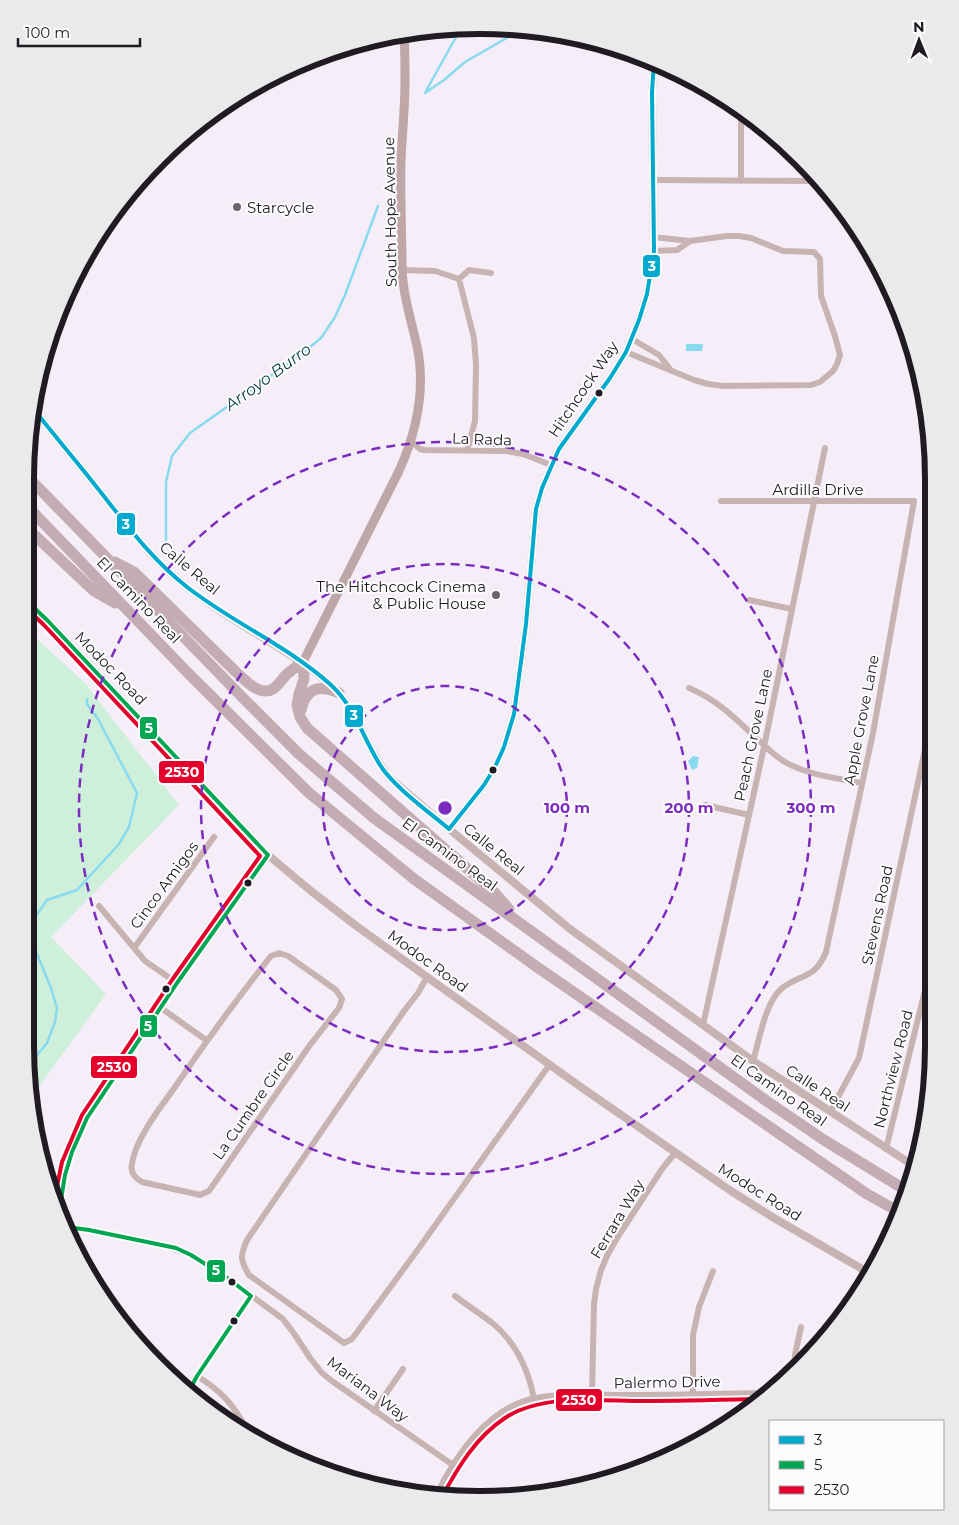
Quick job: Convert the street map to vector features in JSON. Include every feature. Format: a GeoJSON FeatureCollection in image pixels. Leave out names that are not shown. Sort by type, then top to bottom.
{"type":"FeatureCollection","features":[{"type":"Feature","properties":{"kind":"highway","name":"El Camino Real"},"geometry":{"type":"LineString","coordinates":[[34,484],[299,754],[374,818],[768,1102],[824,1140],[902,1188]]}},
{"type":"Feature","properties":{"kind":"highway","name":"El Camino Real"},"geometry":{"type":"LineString","coordinates":[[34,513],[127,610],[308,792],[414,879],[537,967],[851,1183],[894,1209]]}},
{"type":"Feature","properties":{"kind":"highway"},"geometry":{"type":"LineString","coordinates":[[34,535],[94,590],[127,610]]}},
{"type":"Feature","properties":{"kind":"highway"},"geometry":{"type":"LineString","coordinates":[[106,558],[134,572],[236,672],[260,690],[268,691],[275,688],[287,674],[303,662]]}},
{"type":"Feature","properties":{"kind":"highway"},"geometry":{"type":"LineString","coordinates":[[303,662],[304,679],[297,705],[300,717],[307,728],[495,893],[521,924]]}},
{"type":"Feature","properties":{"kind":"highway"},"geometry":{"type":"LineString","coordinates":[[300,717],[307,695],[315,690],[328,688],[339,693]]}},
{"type":"Feature","properties":{"kind":"main road","name":"South Hope Avenue"},"geometry":{"type":"LineString","coordinates":[[303,662],[400,471],[412,442],[418,414],[420,367],[407,306],[402,270],[401,162],[405,83],[404,40]]}},
{"type":"Feature","properties":{"kind":"street","name":"Hitchcock Way"},"geometry":{"type":"LineString","coordinates":[[449,829],[484,785],[504,748],[512,724],[523,654],[536,509],[542,488],[559,448],[610,378],[626,352],[647,294],[654,251],[652,92],[653,70]]}},
{"type":"Feature","properties":{"kind":"street"},"geometry":{"type":"LineString","coordinates":[[741,119],[741,181]]}},
{"type":"Feature","properties":{"kind":"street"},"geometry":{"type":"LineString","coordinates":[[653,180],[810,181]]}},
{"type":"Feature","properties":{"kind":"street"},"geometry":{"type":"LineString","coordinates":[[626,352],[694,380],[722,386],[811,385],[826,378],[833,371],[840,355],[836,336],[821,296],[820,259],[814,252],[783,251],[751,238],[739,236],[690,242],[654,237]]}},
{"type":"Feature","properties":{"kind":"street"},"geometry":{"type":"LineString","coordinates":[[654,251],[677,250],[690,242]]}},
{"type":"Feature","properties":{"kind":"street"},"geometry":{"type":"LineString","coordinates":[[402,270],[435,271],[459,279]]}},
{"type":"Feature","properties":{"kind":"street"},"geometry":{"type":"LineString","coordinates":[[459,279],[469,270],[491,273]]}},
{"type":"Feature","properties":{"kind":"street"},"geometry":{"type":"LineString","coordinates":[[459,279],[474,338],[476,365],[475,421],[467,451]]}},
{"type":"Feature","properties":{"kind":"street"},"geometry":{"type":"LineString","coordinates":[[632,338],[659,355],[671,370]]}},
{"type":"Feature","properties":{"kind":"street","name":"Calle Real"},"geometry":{"type":"LineString","coordinates":[[39,416],[129,529],[159,562],[176,578],[223,613],[303,662],[339,693],[383,770],[449,829],[570,929],[703,1026],[753,1062],[909,1163]]}},
{"type":"Feature","properties":{"kind":"street","name":"La Rada"},"geometry":{"type":"LineString","coordinates":[[412,442],[424,450],[506,451],[523,454],[551,464]]}},
{"type":"Feature","properties":{"kind":"street","name":"Peach Grove Lane"},"geometry":{"type":"LineString","coordinates":[[703,1026],[764,747],[825,448]]}},
{"type":"Feature","properties":{"kind":"street","name":"Ardilla Drive"},"geometry":{"type":"LineString","coordinates":[[721,501],[914,502]]}},
{"type":"Feature","properties":{"kind":"street","name":"Apple Grove Lane"},"geometry":{"type":"LineString","coordinates":[[753,1062],[769,1005],[775,996],[789,984],[812,972],[826,952],[873,733],[914,502]]}},
{"type":"Feature","properties":{"kind":"street"},"geometry":{"type":"LineString","coordinates":[[749,600],[792,609]]}},
{"type":"Feature","properties":{"kind":"street","name":"Modoc Road"},"geometry":{"type":"LineString","coordinates":[[34,608],[268,854],[355,925],[731,1191],[864,1270]]}},
{"type":"Feature","properties":{"kind":"street"},"geometry":{"type":"LineString","coordinates":[[689,688],[705,694],[715,701],[764,747],[783,761],[796,768],[862,783]]}},
{"type":"Feature","properties":{"kind":"street","name":"Stevens Road"},"geometry":{"type":"LineString","coordinates":[[830,1112],[859,1058],[925,750]]}},
{"type":"Feature","properties":{"kind":"street"},"geometry":{"type":"LineString","coordinates":[[705,805],[749,815]]}},
{"type":"Feature","properties":{"kind":"street","name":"Cinco Amigos"},"geometry":{"type":"LineString","coordinates":[[134,948],[214,837]]}},
{"type":"Feature","properties":{"kind":"street"},"geometry":{"type":"LineString","coordinates":[[60,1197],[66,1170],[77,1138],[87,1118],[177,984],[268,854]]}},
{"type":"Feature","properties":{"kind":"street","name":"Cinco Amigos"},"geometry":{"type":"LineString","coordinates":[[99,906],[145,961],[177,984]]}},
{"type":"Feature","properties":{"kind":"street","name":"La Cumbre Circle"},"geometry":{"type":"LineString","coordinates":[[284,953],[336,990],[342,999],[339,1008],[310,1045],[235,1151],[212,1188],[205,1194],[196,1194],[142,1182],[135,1177],[131,1169],[135,1152],[154,1118],[206,1040],[274,954],[284,953]]}},
{"type":"Feature","properties":{"kind":"street"},"geometry":{"type":"LineString","coordinates":[[427,977],[418,993],[247,1240],[241,1254],[243,1265],[249,1275],[344,1343],[352,1339],[550,1064]]}},
{"type":"Feature","properties":{"kind":"street","name":"Northview Road"},"geometry":{"type":"LineString","coordinates":[[886,1148],[925,990]]}},
{"type":"Feature","properties":{"kind":"street"},"geometry":{"type":"LineString","coordinates":[[161,1008],[206,1040]]}},
{"type":"Feature","properties":{"kind":"street","name":"Ferrara Way"},"geometry":{"type":"LineString","coordinates":[[592,1395],[594,1304],[601,1270],[617,1238],[675,1152]]}},
{"type":"Feature","properties":{"kind":"street","name":"Mariana Way"},"geometry":{"type":"LineString","coordinates":[[73,1228],[176,1248],[213,1268],[283,1319],[322,1373],[452,1465]]}},
{"type":"Feature","properties":{"kind":"street"},"geometry":{"type":"LineString","coordinates":[[693,1394],[693,1335],[699,1307],[713,1271]]}},
{"type":"Feature","properties":{"kind":"street"},"geometry":{"type":"LineString","coordinates":[[192,1386],[251,1296]]}},
{"type":"Feature","properties":{"kind":"street"},"geometry":{"type":"LineString","coordinates":[[455,1296],[490,1321],[512,1344],[528,1372],[534,1399]]}},
{"type":"Feature","properties":{"kind":"street"},"geometry":{"type":"LineString","coordinates":[[794,1362],[802,1327]]}},
{"type":"Feature","properties":{"kind":"street"},"geometry":{"type":"LineString","coordinates":[[374,1411],[403,1369]]}},
{"type":"Feature","properties":{"kind":"street"},"geometry":{"type":"LineString","coordinates":[[197,1376],[223,1394],[243,1423]]}},
{"type":"Feature","properties":{"kind":"street","name":"Palermo Drive"},"geometry":{"type":"LineString","coordinates":[[440,1489],[452,1465],[477,1433],[493,1418],[534,1399],[554,1396],[758,1393]]}},
{"type":"Feature","properties":{"kind":"green space"},"geometry":{"type":"Polygon","coordinates":[[[34,636],[85,683],[179,805],[51,937],[106,994],[37,1090],[34,1046],[34,636]]]}},
{"type":"Feature","properties":{"kind":"water"},"geometry":{"type":"Polygon","coordinates":[[[686,344],[703,344],[702,351],[686,351],[686,344]]]}},
{"type":"Feature","properties":{"kind":"water"},"geometry":{"type":"Polygon","coordinates":[[[693,756],[699,757],[697,768],[692,770],[688,761],[693,756]]]}},
{"type":"Feature","properties":{"kind":"waterway","name":"Arroyo Burro"},"geometry":{"type":"LineString","coordinates":[[426,91],[457,35]]}},
{"type":"Feature","properties":{"kind":"waterway"},"geometry":{"type":"LineString","coordinates":[[425,93],[465,62],[512,35]]}},
{"type":"Feature","properties":{"kind":"waterway","name":"Arroyo Burro"},"geometry":{"type":"LineString","coordinates":[[166,541],[166,482],[172,456],[190,433],[299,356],[321,338],[335,317],[345,295],[378,206]]}},
{"type":"Feature","properties":{"kind":"waterway","name":"Arroyo Burro"},"geometry":{"type":"LineString","coordinates":[[34,935],[36,916],[47,900],[77,890],[119,844],[129,827],[137,793],[98,719],[87,704],[87,699]]}},
{"type":"Feature","properties":{"kind":"waterway","name":"Arroyo Burro"},"geometry":{"type":"LineString","coordinates":[[34,946],[57,1008],[55,1022],[47,1043],[34,1058]]}},
{"type":"Feature","properties":{"kind":"transit line","name":"3"},"geometry":{"type":"LineString","coordinates":[[449,829],[484,785],[495,767],[504,747],[514,714],[526,624],[536,509],[542,488],[559,449],[610,378],[626,352],[647,294],[654,251],[652,92],[653,70]]}},
{"type":"Feature","properties":{"kind":"transit line","name":"3"},"geometry":{"type":"LineString","coordinates":[[39,415],[129,529],[162,565],[205,600],[297,658],[331,685],[347,704],[376,758],[388,776],[449,829]]}},
{"type":"Feature","properties":{"kind":"transit line","name":"5"},"geometry":{"type":"LineString","coordinates":[[34,608],[268,855]]}},
{"type":"Feature","properties":{"kind":"transit line","name":"2530"},"geometry":{"type":"LineString","coordinates":[[34,616],[260,856],[172,980],[82,1115],[62,1162],[57,1188]]}},
{"type":"Feature","properties":{"kind":"transit line","name":"5"},"geometry":{"type":"LineString","coordinates":[[61,1199],[65,1175],[72,1152],[87,1118],[177,983],[268,855]]}},
{"type":"Feature","properties":{"kind":"transit line","name":"5"},"geometry":{"type":"LineString","coordinates":[[73,1228],[176,1248],[226,1277],[251,1296],[192,1386]]}},
{"type":"Feature","properties":{"kind":"transit line","name":"2530"},"geometry":{"type":"LineString","coordinates":[[446,1490],[461,1464],[485,1434],[505,1418],[520,1410],[536,1405],[572,1400],[751,1399]]}},
{"type":"Feature","properties":{"kind":"place","name":"Starcycle"},"geometry":{"type":"Point","coordinates":[237,207]}},
{"type":"Feature","properties":{"kind":"place","name":"The Hitchcock Cinema & Public House"},"geometry":{"type":"Point","coordinates":[496,595]}}]}
